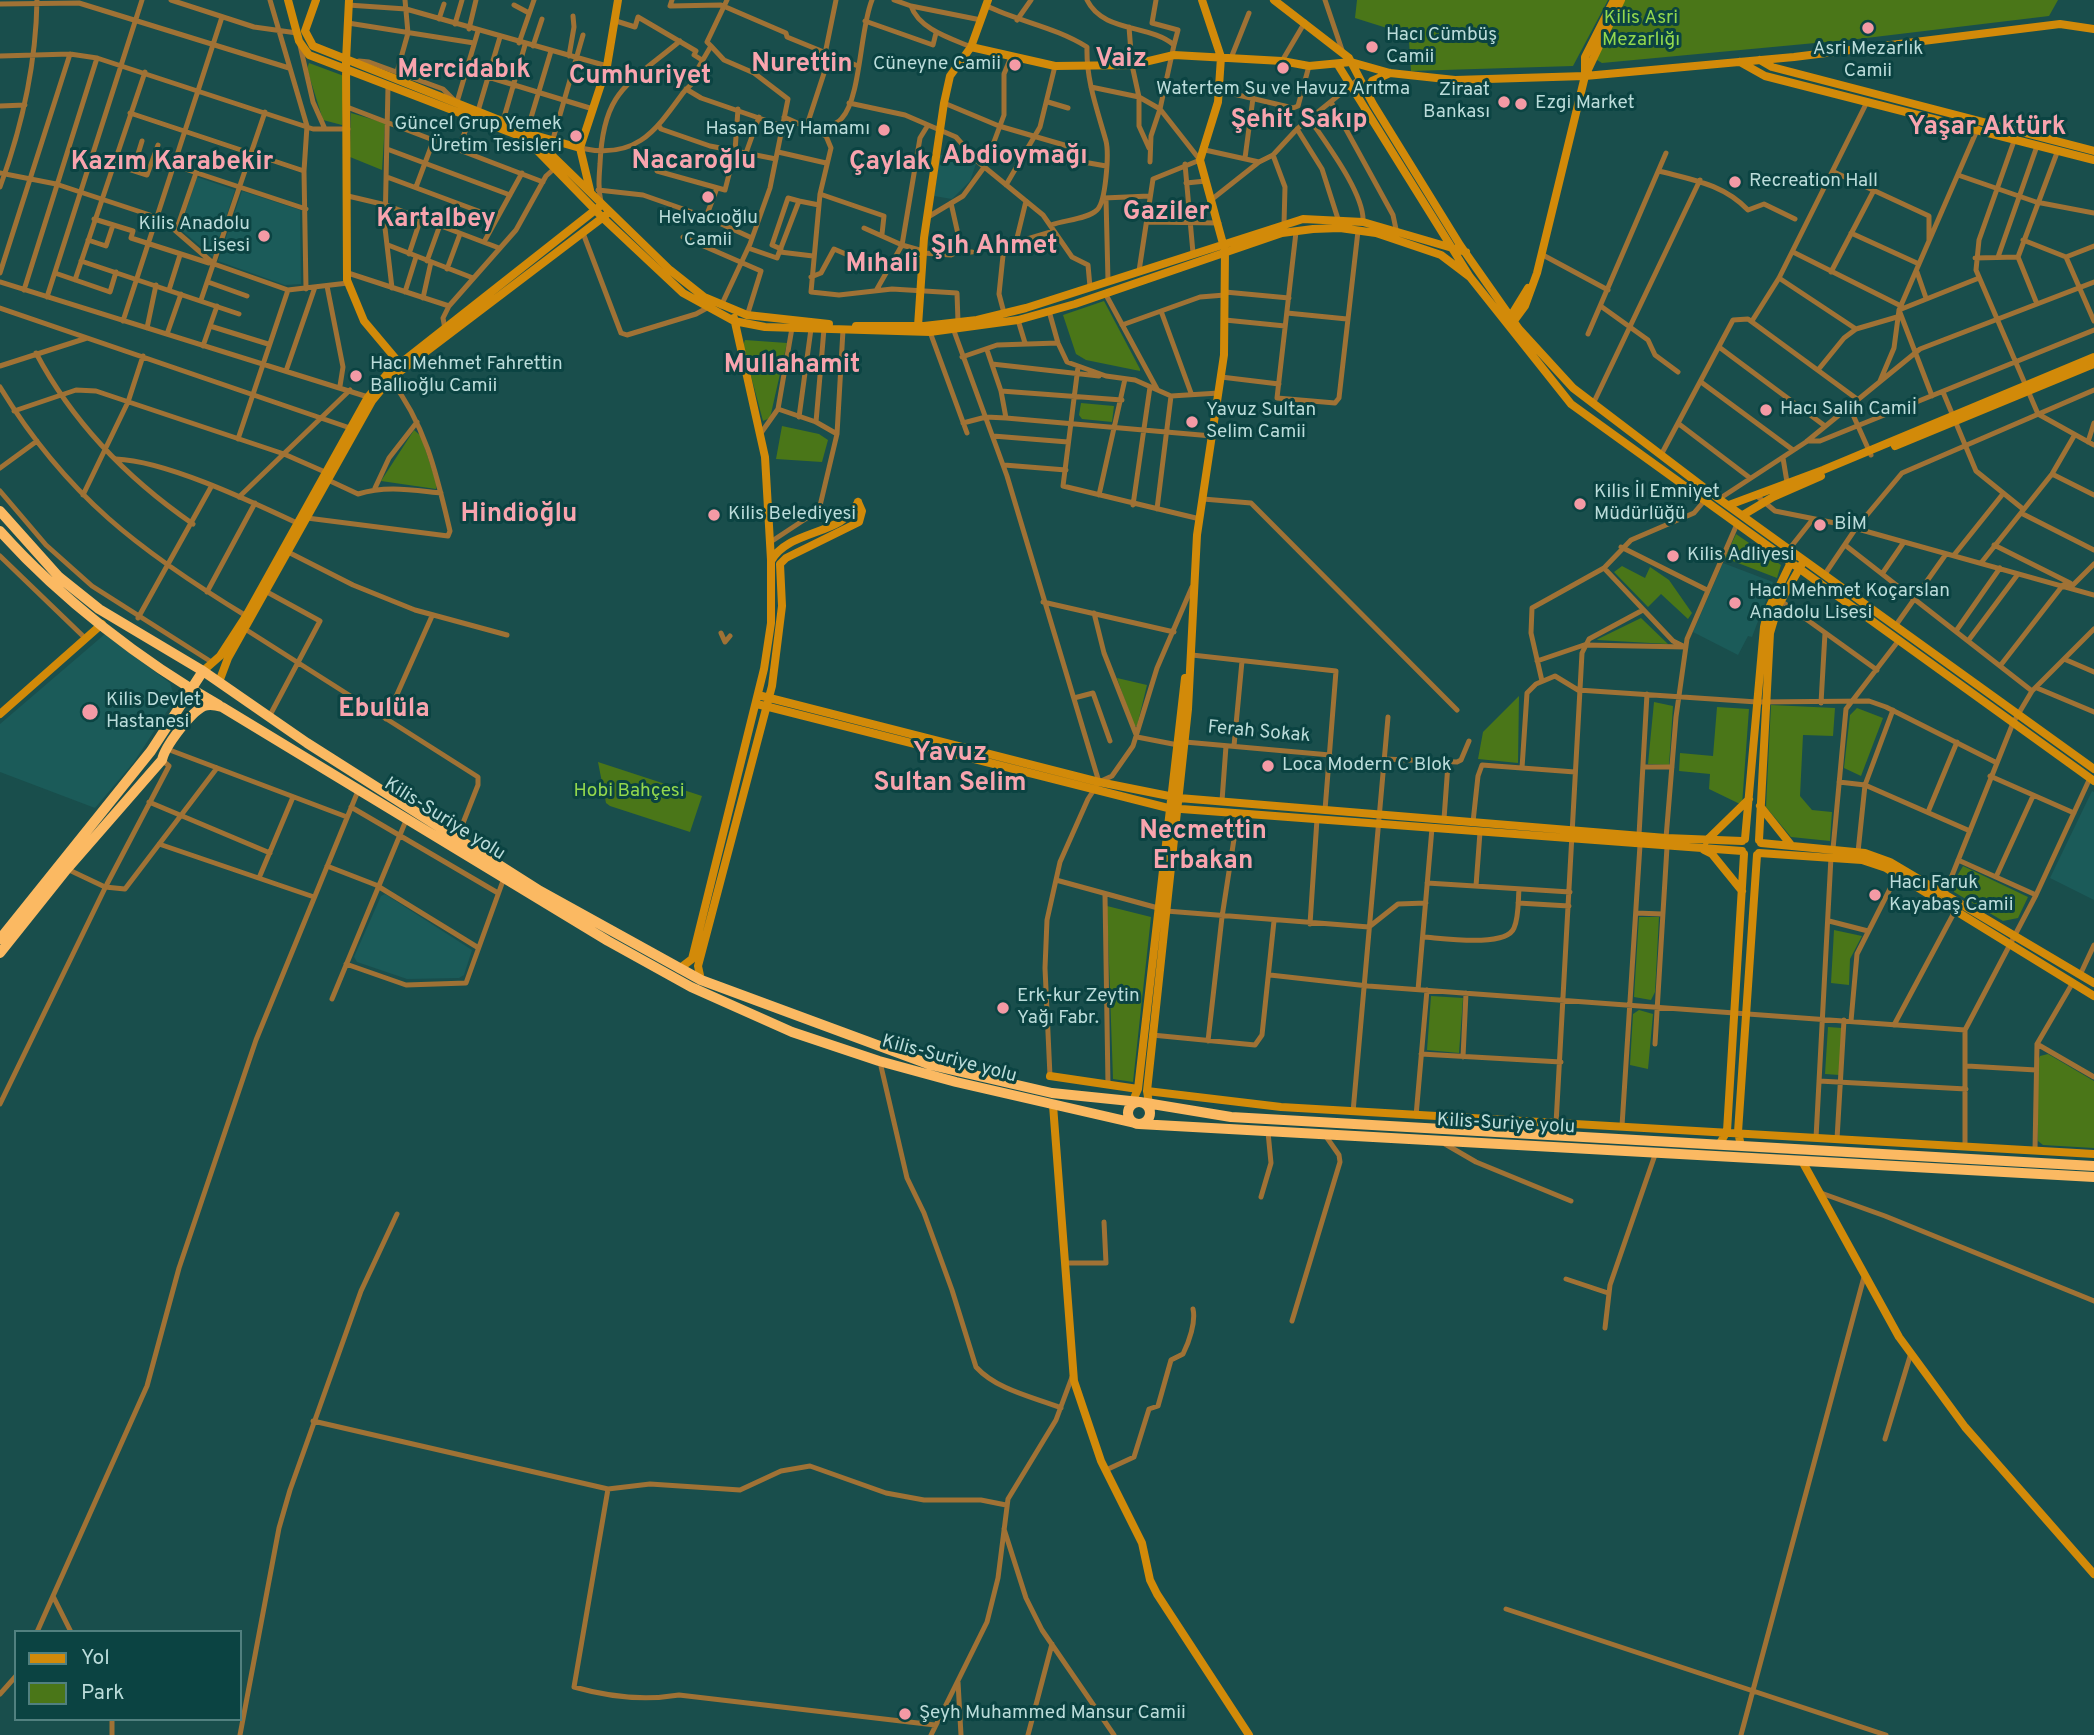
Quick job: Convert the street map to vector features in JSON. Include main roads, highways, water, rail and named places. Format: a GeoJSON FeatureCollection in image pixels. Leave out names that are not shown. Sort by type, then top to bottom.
{"type":"FeatureCollection","features":[{"type":"Feature","properties":{"kind":"highway"},"geometry":{"type":"LineString","coordinates":[[0,511],[59,577],[99,609],[203,671],[269,717],[528,884],[701,980],[931,1065],[1052,1093],[1231,1117],[2094,1166]]}},
{"type":"Feature","properties":{"kind":"highway"},"geometry":{"type":"LineString","coordinates":[[0,531],[36,571],[190,689],[204,703]]}},
{"type":"Feature","properties":{"kind":"highway"},"geometry":{"type":"LineString","coordinates":[[0,939],[151,751],[203,671]]}},
{"type":"Feature","properties":{"kind":"highway"},"geometry":{"type":"LineString","coordinates":[[0,953],[67,869],[166,763],[168,750],[219,682]]}},
{"type":"Feature","properties":{"kind":"highway","name":"Kilis-Suriye yolu"},"geometry":{"type":"LineString","coordinates":[[204,703],[222,706],[504,878],[691,987],[792,1032],[879,1061],[1053,1105],[1139,1124],[1268,1129],[2094,1177]]}},
{"type":"Feature","properties":{"kind":"highway"},"geometry":{"type":"LineString","coordinates":[[1141,1104],[1147,1120],[1139,1124],[1129,1116],[1141,1104]]}},
{"type":"Feature","properties":{"kind":"place","name":"Asri Mezarlık Camii"},"geometry":{"type":"Point","coordinates":[1868,28]}},
{"type":"Feature","properties":{"kind":"place","name":"Hacı Cümbüş Camii"},"geometry":{"type":"Point","coordinates":[1372,47]}},
{"type":"Feature","properties":{"kind":"place","name":"Cüneyne Camii"},"geometry":{"type":"Point","coordinates":[1015,65]}},
{"type":"Feature","properties":{"kind":"place","name":"Watertem Su ve Havuz Arıtma"},"geometry":{"type":"Point","coordinates":[1283,68]}},
{"type":"Feature","properties":{"kind":"place","name":"Ziraat Bankası"},"geometry":{"type":"Point","coordinates":[1504,102]}},
{"type":"Feature","properties":{"kind":"place","name":"Ezgi Market"},"geometry":{"type":"Point","coordinates":[1521,104]}},
{"type":"Feature","properties":{"kind":"place","name":"Hasan Bey Hamamı"},"geometry":{"type":"Point","coordinates":[884,130]}},
{"type":"Feature","properties":{"kind":"place","name":"Güncel Grup Yemek Üretim Tesisleri"},"geometry":{"type":"Point","coordinates":[576,136]}},
{"type":"Feature","properties":{"kind":"place","name":"Recreation Hall"},"geometry":{"type":"Point","coordinates":[1735,182]}},
{"type":"Feature","properties":{"kind":"place","name":"Helvacıoğlu Camii"},"geometry":{"type":"Point","coordinates":[708,197]}},
{"type":"Feature","properties":{"kind":"place","name":"Kilis Anadolu Lisesi"},"geometry":{"type":"Point","coordinates":[264,236]}},
{"type":"Feature","properties":{"kind":"place","name":"Hacı Mehmet Fahrettin Ballıoğlu Camii"},"geometry":{"type":"Point","coordinates":[356,376]}},
{"type":"Feature","properties":{"kind":"place","name":"Hacı Salih Camiİ"},"geometry":{"type":"Point","coordinates":[1766,410]}},
{"type":"Feature","properties":{"kind":"place","name":"Yavuz Sultan Selim Camii"},"geometry":{"type":"Point","coordinates":[1192,422]}},
{"type":"Feature","properties":{"kind":"place","name":"Kilis İl Emniyet Müdürlüğü"},"geometry":{"type":"Point","coordinates":[1580,504]}},
{"type":"Feature","properties":{"kind":"place","name":"Kilis Belediyesi"},"geometry":{"type":"Point","coordinates":[714,515]}},
{"type":"Feature","properties":{"kind":"place","name":"BİM"},"geometry":{"type":"Point","coordinates":[1820,525]}},
{"type":"Feature","properties":{"kind":"place","name":"Kilis Adliyesi"},"geometry":{"type":"Point","coordinates":[1673,556]}},
{"type":"Feature","properties":{"kind":"place","name":"Hacı Mehmet Koçarslan Anadolu Lisesi"},"geometry":{"type":"Point","coordinates":[1735,603]}},
{"type":"Feature","properties":{"kind":"place","name":"Kilis Devlet Hastanesi"},"geometry":{"type":"Point","coordinates":[90,712]}},
{"type":"Feature","properties":{"kind":"place","name":"Loca Modern C Blok"},"geometry":{"type":"Point","coordinates":[1268,766]}},
{"type":"Feature","properties":{"kind":"place","name":"Hacı Faruk Kayabaş Camii"},"geometry":{"type":"Point","coordinates":[1875,895]}},
{"type":"Feature","properties":{"kind":"place","name":"Erk-kur Zeytin Yağı Fabr."},"geometry":{"type":"Point","coordinates":[1003,1008]}},
{"type":"Feature","properties":{"kind":"place","name":"Şeyh Muhammed Mansur Camii"},"geometry":{"type":"Point","coordinates":[905,1714]}},
{"type":"Feature","properties":{"kind":"district","name":"Vaiz"},"geometry":{"type":"Point","coordinates":[1121,61]}},
{"type":"Feature","properties":{"kind":"district","name":"Nurettin"},"geometry":{"type":"Point","coordinates":[802,66]}},
{"type":"Feature","properties":{"kind":"district","name":"Mercidabık"},"geometry":{"type":"Point","coordinates":[464,72]}},
{"type":"Feature","properties":{"kind":"district","name":"Cumhuriyet"},"geometry":{"type":"Point","coordinates":[640,78]}},
{"type":"Feature","properties":{"kind":"district","name":"Şehit Sakıp"},"geometry":{"type":"Point","coordinates":[1299,122]}},
{"type":"Feature","properties":{"kind":"district","name":"Yaşar Aktürk"},"geometry":{"type":"Point","coordinates":[1987,129]}},
{"type":"Feature","properties":{"kind":"district","name":"Abdioymağı"},"geometry":{"type":"Point","coordinates":[1015,158]}},
{"type":"Feature","properties":{"kind":"district","name":"Nacaroğlu"},"geometry":{"type":"Point","coordinates":[694,163]}},
{"type":"Feature","properties":{"kind":"district","name":"Kazım Karabekir"},"geometry":{"type":"Point","coordinates":[172,164]}},
{"type":"Feature","properties":{"kind":"district","name":"Çaylak"},"geometry":{"type":"Point","coordinates":[890,164]}},
{"type":"Feature","properties":{"kind":"district","name":"Gaziler"},"geometry":{"type":"Point","coordinates":[1166,214]}},
{"type":"Feature","properties":{"kind":"district","name":"Kartalbey"},"geometry":{"type":"Point","coordinates":[436,221]}},
{"type":"Feature","properties":{"kind":"district","name":"Şıh Ahmet"},"geometry":{"type":"Point","coordinates":[994,248]}},
{"type":"Feature","properties":{"kind":"district","name":"Mıhali"},"geometry":{"type":"Point","coordinates":[882,266]}},
{"type":"Feature","properties":{"kind":"district","name":"Mullahamit"},"geometry":{"type":"Point","coordinates":[792,367]}},
{"type":"Feature","properties":{"kind":"district","name":"Hindioğlu"},"geometry":{"type":"Point","coordinates":[519,516]}},
{"type":"Feature","properties":{"kind":"district","name":"Ebulüla"},"geometry":{"type":"Point","coordinates":[384,711]}},
{"type":"Feature","properties":{"kind":"district","name":"Yavuz Sultan Selim"},"geometry":{"type":"Point","coordinates":[950,770]}},
{"type":"Feature","properties":{"kind":"district","name":"Necmettin Erbakan"},"geometry":{"type":"Point","coordinates":[1203,848]}},
{"type":"Feature","properties":{"kind":"park label","name":"Kilis Asri Mezarlığı"},"geometry":{"type":"Point","coordinates":[1641,30]}},
{"type":"Feature","properties":{"kind":"park label","name":"Hobi Bahçesi"},"geometry":{"type":"Point","coordinates":[629,792]}}]}
